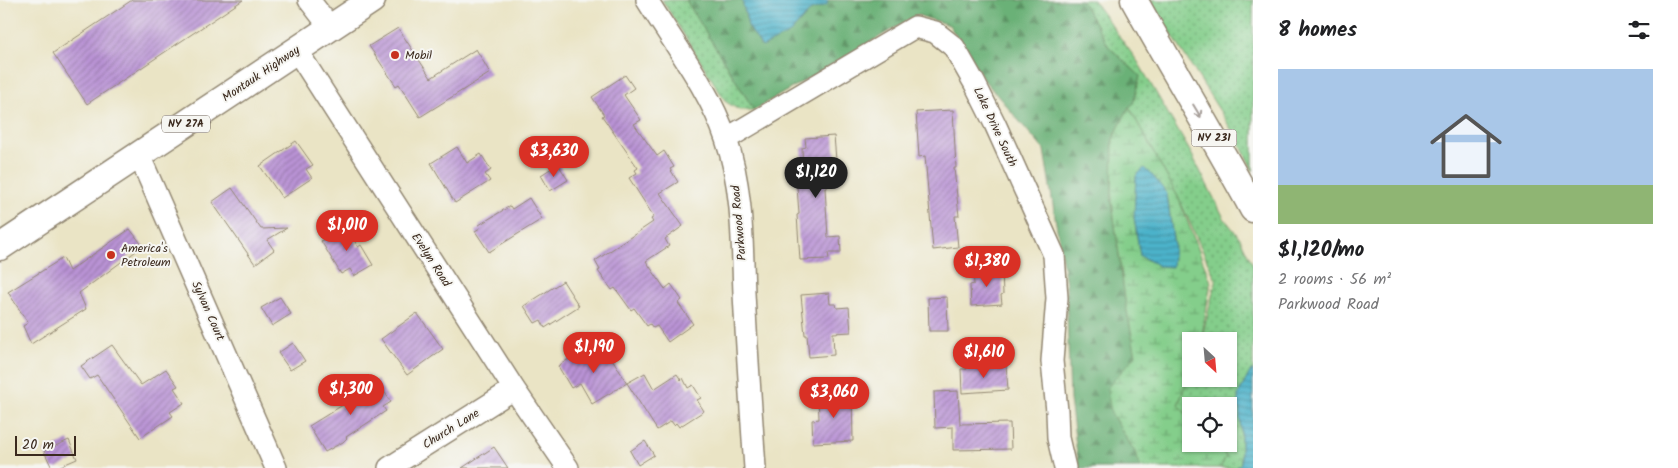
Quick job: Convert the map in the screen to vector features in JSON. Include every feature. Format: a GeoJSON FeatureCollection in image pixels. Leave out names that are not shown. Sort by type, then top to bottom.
{"type":"FeatureCollection","features":[{"type":"Feature","properties":{"kind":"main road","name":"Montauk Highway"},"geometry":{"type":"LineString","coordinates":[[0,248],[372,0]]}},
{"type":"Feature","properties":{"kind":"main road"},"geometry":{"type":"LineString","coordinates":[[1121,0],[1172,69]]}},
{"type":"Feature","properties":{"kind":"main road"},"geometry":{"type":"LineString","coordinates":[[1134,0],[1172,69]]}},
{"type":"Feature","properties":{"kind":"main road","name":"NY 231"},"geometry":{"type":"LineString","coordinates":[[1172,69],[1230,166],[1253,209]]}},
{"type":"Feature","properties":{"kind":"street"},"geometry":{"type":"LineString","coordinates":[[309,0],[330,28]]}},
{"type":"Feature","properties":{"kind":"street","name":"Parkwood Road"},"geometry":{"type":"LineString","coordinates":[[647,0],[706,94],[726,139],[737,187],[755,468]]}},
{"type":"Feature","properties":{"kind":"street","name":"Lake Drive South"},"geometry":{"type":"LineString","coordinates":[[726,139],[915,27],[935,32],[954,46],[995,124],[1054,255],[1057,298],[1052,361],[1058,438],[1065,468]]}},
{"type":"Feature","properties":{"kind":"street","name":"Evelyn Road"},"geometry":{"type":"LineString","coordinates":[[296,51],[514,389],[568,468]]}},
{"type":"Feature","properties":{"kind":"street","name":"Sylvan Court"},"geometry":{"type":"LineString","coordinates":[[139,155],[276,468]]}},
{"type":"Feature","properties":{"kind":"street","name":"Church Lane"},"geometry":{"type":"LineString","coordinates":[[389,468],[514,389]]}},
{"type":"Feature","properties":{"kind":"green space"},"geometry":{"type":"Polygon","coordinates":[[[662,0],[686,0],[754,110],[739,110],[726,102],[662,0]]]}},
{"type":"Feature","properties":{"kind":"green space"},"geometry":{"type":"Polygon","coordinates":[[[686,0],[742,0],[748,26],[790,33],[811,10],[827,5],[828,0],[1081,0],[1109,47],[1140,76],[1133,104],[1129,107],[1113,139],[1112,202],[1126,306],[1136,355],[1111,413],[1135,452],[1141,468],[1079,468],[1070,400],[1066,284],[1044,150],[984,80],[949,25],[917,15],[754,110],[686,0]]]}},
{"type":"Feature","properties":{"kind":"green space"},"geometry":{"type":"Polygon","coordinates":[[[1081,0],[1093,0],[1138,62],[1191,153],[1224,218],[1240,238],[1253,265],[1253,370],[1251,370],[1241,431],[1241,463],[1236,468],[1220,468],[1226,456],[1222,452],[1237,452],[1237,397],[1182,397],[1182,409],[1178,405],[1184,388],[1238,388],[1238,332],[1203,332],[1216,280],[1178,197],[1129,107],[1140,76],[1109,47],[1081,0]]]}},
{"type":"Feature","properties":{"kind":"green space"},"geometry":{"type":"Polygon","coordinates":[[[1150,0],[1253,0],[1253,171],[1238,140],[1150,0]]]}},
{"type":"Feature","properties":{"kind":"green space"},"geometry":{"type":"Polygon","coordinates":[[[1129,107],[1178,197],[1211,282],[1203,332],[1182,332],[1182,388],[1184,388],[1178,405],[1182,409],[1182,452],[1222,452],[1226,456],[1220,468],[1141,468],[1135,452],[1111,413],[1107,388],[1136,355],[1126,306],[1112,202],[1113,139],[1129,107]],[[1136,176],[1134,217],[1140,256],[1158,266],[1174,246],[1167,194],[1136,176]]]}},
{"type":"Feature","properties":{"kind":"water"},"geometry":{"type":"Polygon","coordinates":[[[742,0],[828,0],[827,5],[811,10],[790,33],[762,47],[748,26],[742,0]]]}},
{"type":"Feature","properties":{"kind":"water"},"geometry":{"type":"Polygon","coordinates":[[[1144,168],[1167,194],[1174,246],[1172,267],[1158,266],[1140,256],[1134,217],[1136,176],[1144,168]]]}},
{"type":"Feature","properties":{"kind":"water"},"geometry":{"type":"Polygon","coordinates":[[[1251,370],[1253,370],[1253,468],[1236,468],[1241,463],[1238,395],[1251,370]]]}},
{"type":"Feature","properties":{"kind":"building"},"geometry":{"type":"Polygon","coordinates":[[[132,0],[243,0],[87,104],[53,53],[132,0]]]}},
{"type":"Feature","properties":{"kind":"building"},"geometry":{"type":"Polygon","coordinates":[[[398,28],[431,78],[476,49],[490,73],[420,117],[399,84],[396,86],[369,46],[398,28]]]}},
{"type":"Feature","properties":{"kind":"building"},"geometry":{"type":"Polygon","coordinates":[[[625,75],[634,88],[624,95],[641,120],[634,124],[657,156],[664,151],[674,167],[670,169],[678,182],[660,193],[683,226],[665,239],[669,246],[646,261],[665,289],[671,284],[682,300],[678,303],[693,324],[668,342],[657,326],[653,328],[650,324],[647,326],[634,308],[631,310],[615,288],[612,290],[598,271],[600,270],[595,261],[653,222],[651,219],[654,217],[629,178],[637,173],[635,170],[638,168],[602,116],[604,115],[592,97],[625,75]]]}},
{"type":"Feature","properties":{"kind":"building"},"geometry":{"type":"Polygon","coordinates":[[[953,110],[956,168],[954,168],[959,216],[955,216],[958,247],[933,250],[925,156],[919,157],[916,112],[953,110]]]}},
{"type":"Feature","properties":{"kind":"building"},"geometry":{"type":"Polygon","coordinates":[[[834,136],[838,184],[827,185],[827,188],[825,188],[828,237],[840,236],[841,253],[828,253],[829,259],[800,260],[796,173],[803,173],[802,148],[806,147],[805,138],[834,136]]]}},
{"type":"Feature","properties":{"kind":"building"},"geometry":{"type":"Polygon","coordinates":[[[296,141],[313,165],[306,169],[312,178],[282,198],[260,166],[296,141]]]}},
{"type":"Feature","properties":{"kind":"building"},"geometry":{"type":"Polygon","coordinates":[[[457,147],[467,163],[481,154],[491,170],[485,174],[490,181],[455,203],[431,163],[457,147]]]}},
{"type":"Feature","properties":{"kind":"building"},"geometry":{"type":"Polygon","coordinates":[[[558,164],[568,180],[550,191],[541,175],[558,164]]]}},
{"type":"Feature","properties":{"kind":"building"},"geometry":{"type":"Polygon","coordinates":[[[232,188],[261,229],[287,228],[267,240],[274,250],[255,264],[212,202],[232,188]]]}},
{"type":"Feature","properties":{"kind":"building"},"geometry":{"type":"Polygon","coordinates":[[[529,198],[542,219],[489,252],[475,231],[480,228],[479,225],[510,206],[512,209],[529,198]]]}},
{"type":"Feature","properties":{"kind":"building"},"geometry":{"type":"Polygon","coordinates":[[[346,226],[358,247],[361,245],[373,265],[354,276],[350,269],[341,274],[321,241],[346,226]]]}},
{"type":"Feature","properties":{"kind":"building"},"geometry":{"type":"Polygon","coordinates":[[[130,229],[143,246],[79,293],[86,309],[31,344],[23,326],[28,323],[8,292],[63,258],[69,271],[130,229]]]}},
{"type":"Feature","properties":{"kind":"building"},"geometry":{"type":"Polygon","coordinates":[[[1002,270],[1002,304],[971,306],[970,285],[974,284],[973,271],[1002,270]]]}},
{"type":"Feature","properties":{"kind":"building"},"geometry":{"type":"Polygon","coordinates":[[[563,281],[579,306],[545,328],[541,320],[535,323],[524,306],[563,281]]]}},
{"type":"Feature","properties":{"kind":"building"},"geometry":{"type":"Polygon","coordinates":[[[829,293],[830,304],[836,304],[837,308],[849,307],[851,332],[833,333],[834,355],[809,357],[801,295],[829,293]]]}},
{"type":"Feature","properties":{"kind":"building"},"geometry":{"type":"Polygon","coordinates":[[[280,297],[291,314],[272,326],[261,308],[280,297]]]}},
{"type":"Feature","properties":{"kind":"building"},"geometry":{"type":"Polygon","coordinates":[[[947,297],[948,331],[929,331],[928,298],[947,297]]]}},
{"type":"Feature","properties":{"kind":"building"},"geometry":{"type":"Polygon","coordinates":[[[417,313],[443,349],[407,375],[381,339],[417,313]]]}},
{"type":"Feature","properties":{"kind":"building"},"geometry":{"type":"Polygon","coordinates":[[[293,343],[305,361],[290,370],[278,353],[293,343]]]}},
{"type":"Feature","properties":{"kind":"building"},"geometry":{"type":"Polygon","coordinates":[[[603,344],[627,383],[592,404],[580,383],[571,388],[558,366],[572,357],[575,361],[603,344]]]}},
{"type":"Feature","properties":{"kind":"building"},"geometry":{"type":"Polygon","coordinates":[[[112,345],[141,385],[166,369],[178,386],[174,388],[184,403],[170,412],[173,416],[140,438],[97,375],[90,379],[81,366],[112,345]]]}},
{"type":"Feature","properties":{"kind":"building"},"geometry":{"type":"Polygon","coordinates":[[[1006,364],[1008,390],[962,393],[961,369],[967,369],[967,366],[1006,364]]]}},
{"type":"Feature","properties":{"kind":"building"},"geometry":{"type":"Polygon","coordinates":[[[645,373],[654,389],[677,374],[681,380],[683,378],[688,388],[693,385],[701,398],[697,400],[704,411],[679,427],[671,421],[657,430],[627,383],[645,373]]]}},
{"type":"Feature","properties":{"kind":"building"},"geometry":{"type":"Polygon","coordinates":[[[377,380],[391,402],[383,407],[386,411],[346,437],[343,442],[325,452],[309,426],[346,403],[345,401],[377,380]]]}},
{"type":"Feature","properties":{"kind":"building"},"geometry":{"type":"Polygon","coordinates":[[[958,391],[960,424],[1010,423],[1011,449],[953,450],[953,427],[935,428],[934,392],[958,391]]]}},
{"type":"Feature","properties":{"kind":"building"},"geometry":{"type":"Polygon","coordinates":[[[852,393],[853,441],[813,443],[812,420],[819,419],[818,394],[852,393]]]}},
{"type":"Feature","properties":{"kind":"building"},"geometry":{"type":"Polygon","coordinates":[[[69,440],[77,459],[52,468],[44,451],[69,440]]]}},
{"type":"Feature","properties":{"kind":"building"},"geometry":{"type":"Polygon","coordinates":[[[645,441],[654,455],[638,465],[630,451],[645,441]]]}},
{"type":"Feature","properties":{"kind":"building"},"geometry":{"type":"Polygon","coordinates":[[[494,447],[508,468],[462,468],[494,447]]]}},
{"type":"Feature","properties":{"kind":"place","name":"Mobil"},"geometry":{"type":"Point","coordinates":[395,55]}},
{"type":"Feature","properties":{"kind":"place","name":"America's Petroleum"},"geometry":{"type":"Point","coordinates":[111,255]}}]}
